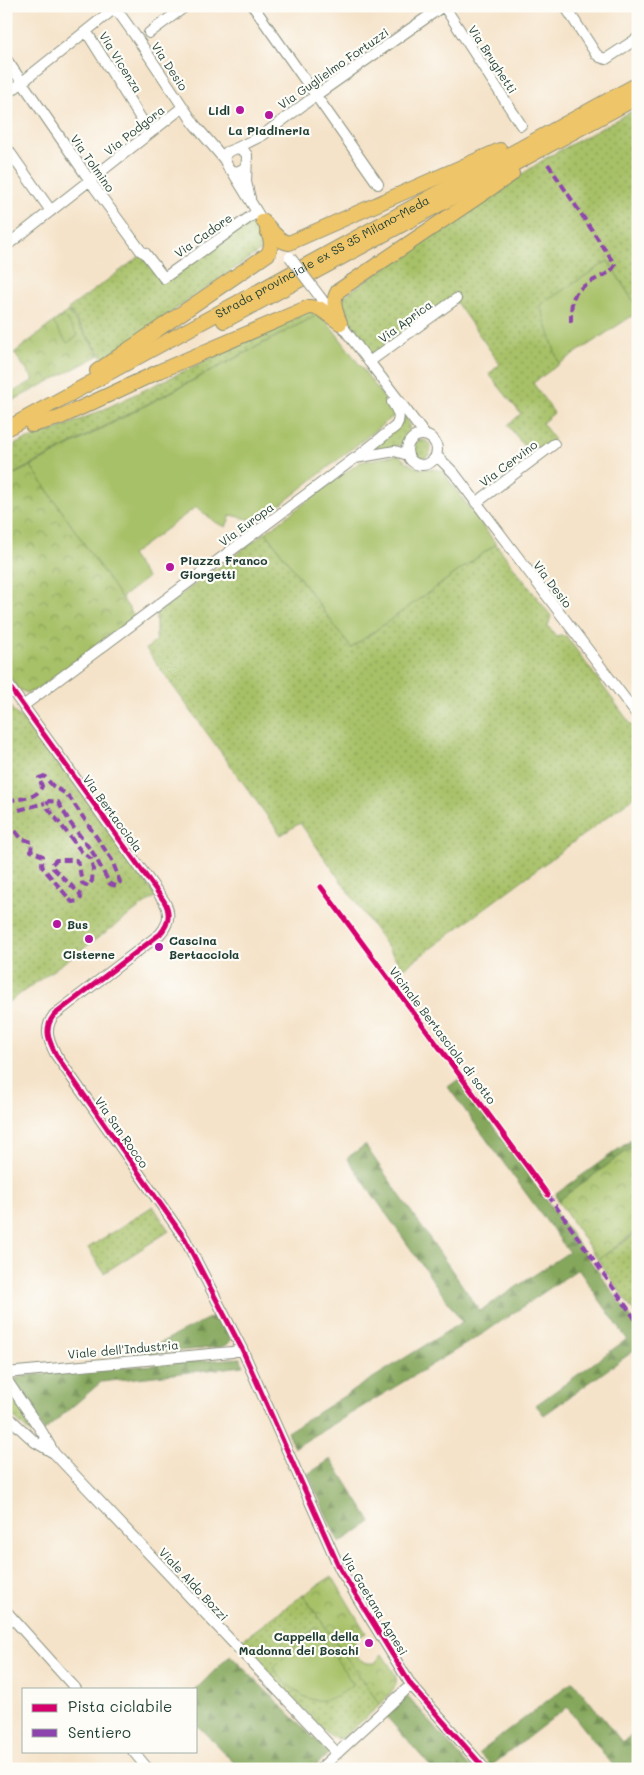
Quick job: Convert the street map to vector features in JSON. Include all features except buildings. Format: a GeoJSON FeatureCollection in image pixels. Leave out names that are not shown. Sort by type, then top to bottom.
{"type":"FeatureCollection","features":[{"type":"Feature","properties":{"kind":"highway","name":"Strada provinciale ex SS 35 Milano-Meda"},"geometry":{"type":"LineString","coordinates":[[6,429],[638,84]]}},
{"type":"Feature","properties":{"kind":"highway","name":"Strada provinciale ex SS 35 Milano-Meda"},"geometry":{"type":"LineString","coordinates":[[6,440],[638,97]]}},
{"type":"Feature","properties":{"kind":"highway"},"geometry":{"type":"LineString","coordinates":[[340,323],[333,302],[334,296],[338,291],[577,129]]}},
{"type":"Feature","properties":{"kind":"highway"},"geometry":{"type":"LineString","coordinates":[[261,218],[279,240],[289,243],[513,144],[553,130]]}},
{"type":"Feature","properties":{"kind":"highway"},"geometry":{"type":"LineString","coordinates":[[75,392],[97,371],[268,254],[272,246],[272,240],[261,218]]}},
{"type":"Feature","properties":{"kind":"highway"},"geometry":{"type":"LineString","coordinates":[[32,425],[59,418],[160,371],[309,307],[319,308],[340,323]]}},
{"type":"Feature","properties":{"kind":"street"},"geometry":{"type":"LineString","coordinates":[[149,34],[186,6]]}},
{"type":"Feature","properties":{"kind":"street"},"geometry":{"type":"LineString","coordinates":[[253,6],[378,184]]}},
{"type":"Feature","properties":{"kind":"street","name":"Via Guglielmo Fortuzzi"},"geometry":{"type":"LineString","coordinates":[[234,148],[263,134],[444,6]]}},
{"type":"Feature","properties":{"kind":"street","name":"Via Brughetti"},"geometry":{"type":"LineString","coordinates":[[444,6],[521,125]]}},
{"type":"Feature","properties":{"kind":"street"},"geometry":{"type":"LineString","coordinates":[[565,6],[600,58],[606,59],[638,38]]}},
{"type":"Feature","properties":{"kind":"street"},"geometry":{"type":"LineString","coordinates":[[6,95],[114,7]]}},
{"type":"Feature","properties":{"kind":"street","name":"Via Desio"},"geometry":{"type":"LineString","coordinates":[[114,7],[182,107],[224,159]]}},
{"type":"Feature","properties":{"kind":"street","name":"Via Vicenza"},"geometry":{"type":"LineString","coordinates":[[86,31],[150,133]]}},
{"type":"Feature","properties":{"kind":"street","name":"Via Tolmino"},"geometry":{"type":"LineString","coordinates":[[6,59],[90,181],[141,251],[145,252],[164,278]]}},
{"type":"Feature","properties":{"kind":"street","name":"Via Podgora"},"geometry":{"type":"LineString","coordinates":[[6,246],[182,107]]}},
{"type":"Feature","properties":{"kind":"street","name":"Via Guglielmo Fortuzzi"},"geometry":{"type":"LineString","coordinates":[[247,162],[263,134]]}},
{"type":"Feature","properties":{"kind":"street"},"geometry":{"type":"LineString","coordinates":[[206,139],[244,151],[247,162],[246,182],[250,198]]}},
{"type":"Feature","properties":{"kind":"street"},"geometry":{"type":"LineString","coordinates":[[6,146],[51,211]]}},
{"type":"Feature","properties":{"kind":"street"},"geometry":{"type":"LineString","coordinates":[[234,148],[227,152],[224,159],[226,166],[232,171],[261,218],[411,418],[417,437]]}},
{"type":"Feature","properties":{"kind":"street"},"geometry":{"type":"LineString","coordinates":[[232,171],[240,171],[247,162]]}},
{"type":"Feature","properties":{"kind":"street","name":"Via Cadore"},"geometry":{"type":"LineString","coordinates":[[164,278],[261,218]]}},
{"type":"Feature","properties":{"kind":"street","name":"Via Aprica"},"geometry":{"type":"LineString","coordinates":[[370,363],[456,299]]}},
{"type":"Feature","properties":{"kind":"street"},"geometry":{"type":"LineString","coordinates":[[355,458],[399,422],[396,408],[377,381],[370,363]]}},
{"type":"Feature","properties":{"kind":"street"},"geometry":{"type":"LineString","coordinates":[[417,437],[430,437],[436,445],[433,459],[420,465],[415,463],[408,455],[408,445],[417,437]]}},
{"type":"Feature","properties":{"kind":"street","name":"Via Europa"},"geometry":{"type":"LineString","coordinates":[[395,452],[417,437]]}},
{"type":"Feature","properties":{"kind":"street","name":"Via Cervino"},"geometry":{"type":"LineString","coordinates":[[476,503],[554,444]]}},
{"type":"Feature","properties":{"kind":"street","name":"Via Europa"},"geometry":{"type":"LineString","coordinates":[[23,706],[355,458],[395,452],[408,455]]}},
{"type":"Feature","properties":{"kind":"street","name":"Via Desio"},"geometry":{"type":"LineString","coordinates":[[433,459],[454,473],[638,716]]}},
{"type":"Feature","properties":{"kind":"street","name":"Via Bertacciola"},"geometry":{"type":"LineString","coordinates":[[6,682],[166,904],[168,917],[165,927],[160,934],[135,952]]}},
{"type":"Feature","properties":{"kind":"street","name":"Via San Rocco"},"geometry":{"type":"LineString","coordinates":[[135,952],[56,1013],[49,1024],[48,1036],[56,1055],[185,1239],[242,1349]]}},
{"type":"Feature","properties":{"kind":"street","name":"Viale dell'Industria"},"geometry":{"type":"LineString","coordinates":[[6,1373],[232,1352],[242,1349]]}},
{"type":"Feature","properties":{"kind":"street","name":"Via Gaetana Agnesi"},"geometry":{"type":"LineString","coordinates":[[242,1349],[340,1569],[412,1685],[485,1769]]}},
{"type":"Feature","properties":{"kind":"street","name":"Viale Aldo Bozzi"},"geometry":{"type":"LineString","coordinates":[[6,1379],[54,1453],[337,1753]]}},
{"type":"Feature","properties":{"kind":"street","name":"Viale Aldo Bozzi"},"geometry":{"type":"LineString","coordinates":[[6,1416],[35,1442],[54,1453]]}},
{"type":"Feature","properties":{"kind":"street"},"geometry":{"type":"LineString","coordinates":[[6,1611],[75,1688]]}},
{"type":"Feature","properties":{"kind":"street"},"geometry":{"type":"LineString","coordinates":[[320,1769],[412,1685]]}},
{"type":"Feature","properties":{"kind":"street"},"geometry":{"type":"LineString","coordinates":[[134,1752],[148,1769]]}},
{"type":"Feature","properties":{"kind":"green space"},"geometry":{"type":"Polygon","coordinates":[[[638,108],[638,309],[608,261],[541,305],[559,364],[533,383],[554,413],[542,423],[554,439],[532,457],[508,425],[521,414],[489,374],[500,364],[456,302],[372,357],[355,336],[345,319],[342,311],[344,296],[546,158],[638,108]]]}},
{"type":"Feature","properties":{"kind":"green space"},"geometry":{"type":"Polygon","coordinates":[[[253,218],[262,233],[261,250],[104,359],[68,309],[143,254],[164,282],[253,218]]]}},
{"type":"Feature","properties":{"kind":"green space"},"geometry":{"type":"Polygon","coordinates":[[[608,261],[638,309],[638,312],[559,364],[540,305],[608,261]]]}},
{"type":"Feature","properties":{"kind":"green space"},"geometry":{"type":"Polygon","coordinates":[[[68,311],[100,355],[6,404],[6,396],[34,380],[14,353],[68,311]]]}},
{"type":"Feature","properties":{"kind":"green space"},"geometry":{"type":"Polygon","coordinates":[[[310,311],[321,313],[6,478],[6,449],[98,412],[310,311]]]}},
{"type":"Feature","properties":{"kind":"green space"},"geometry":{"type":"Polygon","coordinates":[[[321,313],[396,414],[261,520],[231,515],[226,527],[217,523],[196,507],[131,555],[147,578],[121,598],[31,466],[321,313]]]}},
{"type":"Feature","properties":{"kind":"green space"},"geometry":{"type":"Polygon","coordinates":[[[64,316],[78,336],[67,343],[53,322],[64,316]]]}},
{"type":"Feature","properties":{"kind":"green space"},"geometry":{"type":"Polygon","coordinates":[[[401,413],[409,426],[408,437],[394,447],[369,451],[401,413]]]}},
{"type":"Feature","properties":{"kind":"green space"},"geometry":{"type":"Polygon","coordinates":[[[418,440],[426,440],[431,445],[429,456],[418,458],[413,453],[413,445],[418,440]]]}},
{"type":"Feature","properties":{"kind":"green space"},"geometry":{"type":"Polygon","coordinates":[[[398,455],[414,466],[445,472],[448,479],[496,544],[351,648],[266,532],[360,462],[398,455]]]}},
{"type":"Feature","properties":{"kind":"green space"},"geometry":{"type":"Polygon","coordinates":[[[31,466],[135,617],[36,690],[27,693],[18,689],[6,671],[6,478],[31,466]]]}},
{"type":"Feature","properties":{"kind":"green space"},"geometry":{"type":"Polygon","coordinates":[[[266,532],[351,648],[496,544],[551,616],[548,626],[555,636],[566,636],[638,734],[638,794],[403,969],[300,823],[281,835],[146,649],[156,641],[156,613],[266,532]]]}},
{"type":"Feature","properties":{"kind":"green space"},"geometry":{"type":"Polygon","coordinates":[[[6,692],[15,713],[29,722],[156,896],[6,1004],[6,692]]]}},
{"type":"Feature","properties":{"kind":"green space"},"geometry":{"type":"Polygon","coordinates":[[[459,1079],[638,1327],[638,1354],[635,1350],[544,1415],[536,1405],[627,1339],[578,1269],[484,1333],[294,1448],[287,1432],[462,1322],[347,1158],[365,1145],[480,1311],[569,1252],[448,1087],[459,1079]]]}},
{"type":"Feature","properties":{"kind":"green space"},"geometry":{"type":"Polygon","coordinates":[[[638,1135],[638,1143],[558,1201],[556,1194],[638,1135]]]}},
{"type":"Feature","properties":{"kind":"green space"},"geometry":{"type":"Polygon","coordinates":[[[638,1143],[638,1230],[598,1260],[558,1201],[638,1143]]]}},
{"type":"Feature","properties":{"kind":"green space"},"geometry":{"type":"Polygon","coordinates":[[[153,1206],[169,1231],[104,1273],[88,1248],[153,1206]]]}},
{"type":"Feature","properties":{"kind":"green space"},"geometry":{"type":"Polygon","coordinates":[[[638,1232],[638,1318],[598,1260],[638,1232]]]}},
{"type":"Feature","properties":{"kind":"green space"},"geometry":{"type":"Polygon","coordinates":[[[217,1314],[231,1340],[228,1344],[221,1347],[136,1355],[217,1314]]]}},
{"type":"Feature","properties":{"kind":"green space"},"geometry":{"type":"Polygon","coordinates":[[[240,1358],[244,1366],[101,1382],[44,1431],[15,1383],[16,1379],[20,1377],[40,1374],[240,1358]]]}},
{"type":"Feature","properties":{"kind":"green space"},"geometry":{"type":"Polygon","coordinates":[[[6,1387],[38,1434],[37,1436],[32,1435],[6,1410],[6,1387]]]}},
{"type":"Feature","properties":{"kind":"green space"},"geometry":{"type":"Polygon","coordinates":[[[331,1459],[371,1522],[339,1543],[308,1474],[331,1459]]]}},
{"type":"Feature","properties":{"kind":"green space"},"geometry":{"type":"Polygon","coordinates":[[[332,1576],[366,1633],[356,1638],[355,1649],[358,1657],[365,1662],[375,1663],[382,1654],[393,1670],[396,1680],[395,1685],[380,1705],[303,1595],[332,1576]]]}},
{"type":"Feature","properties":{"kind":"green space"},"geometry":{"type":"Polygon","coordinates":[[[303,1595],[380,1705],[341,1739],[327,1733],[238,1643],[303,1595]]]}},
{"type":"Feature","properties":{"kind":"green space"},"geometry":{"type":"Polygon","coordinates":[[[315,1627],[353,1684],[329,1699],[312,1699],[297,1692],[273,1668],[315,1627]]]}},
{"type":"Feature","properties":{"kind":"green space"},"geometry":{"type":"Polygon","coordinates":[[[230,1655],[329,1753],[313,1769],[240,1769],[198,1726],[197,1688],[230,1655]]]}},
{"type":"Feature","properties":{"kind":"green space"},"geometry":{"type":"Polygon","coordinates":[[[573,1681],[622,1742],[638,1731],[638,1750],[634,1753],[638,1758],[638,1769],[616,1769],[567,1707],[491,1766],[479,1753],[573,1681]]]}},
{"type":"Feature","properties":{"kind":"green space"},"geometry":{"type":"Polygon","coordinates":[[[407,1695],[471,1769],[430,1769],[431,1767],[385,1715],[407,1695]]]}},
{"type":"Feature","properties":{"kind":"marked path"},"geometry":{"type":"LineString","coordinates":[[548,164],[615,265],[609,272],[584,286],[575,294],[571,323]]}},
{"type":"Feature","properties":{"kind":"marked path"},"geometry":{"type":"LineString","coordinates":[[6,824],[12,827],[21,838],[32,842],[31,851],[43,856],[43,868],[72,902],[78,901],[81,898],[80,894],[53,868],[52,864],[56,860],[76,860],[79,865],[82,883],[88,886],[92,881],[93,869],[91,859],[81,851],[48,808],[47,804],[49,801],[58,802],[71,824],[93,853],[110,884],[116,886],[120,882],[112,860],[70,798],[53,786],[44,776],[39,778],[42,786],[37,793],[33,796],[12,800]]}},
{"type":"Feature","properties":{"kind":"marked path"},"geometry":{"type":"LineString","coordinates":[[19,810],[45,803]]}},
{"type":"Feature","properties":{"kind":"marked path"},"geometry":{"type":"LineString","coordinates":[[548,1195],[638,1323]]}},
{"type":"Feature","properties":{"kind":"cycle path"},"geometry":{"type":"LineString","coordinates":[[6,682],[164,901],[168,910],[167,922],[160,934],[54,1015],[48,1030],[51,1045],[56,1055],[185,1239],[242,1349],[340,1569],[411,1685],[485,1769]]}},
{"type":"Feature","properties":{"kind":"cycle path","name":"Vicinale Bertasciola di sotto"},"geometry":{"type":"LineString","coordinates":[[321,887],[548,1195]]}},
{"type":"Feature","properties":{"kind":"place","name":"Lidl"},"geometry":{"type":"Point","coordinates":[240,110]}},
{"type":"Feature","properties":{"kind":"place","name":"La Piadineria"},"geometry":{"type":"Point","coordinates":[269,115]}},
{"type":"Feature","properties":{"kind":"place","name":"Piazza Franco Giorgetti"},"geometry":{"type":"Point","coordinates":[170,567]}},
{"type":"Feature","properties":{"kind":"place","name":"Bus"},"geometry":{"type":"Point","coordinates":[57,924]}},
{"type":"Feature","properties":{"kind":"place","name":"Cisterne"},"geometry":{"type":"Point","coordinates":[89,939]}},
{"type":"Feature","properties":{"kind":"place","name":"Cascina Bertacciola"},"geometry":{"type":"Point","coordinates":[159,947]}},
{"type":"Feature","properties":{"kind":"place","name":"Cappella della Madonna dei Boschi"},"geometry":{"type":"Point","coordinates":[369,1643]}}]}
